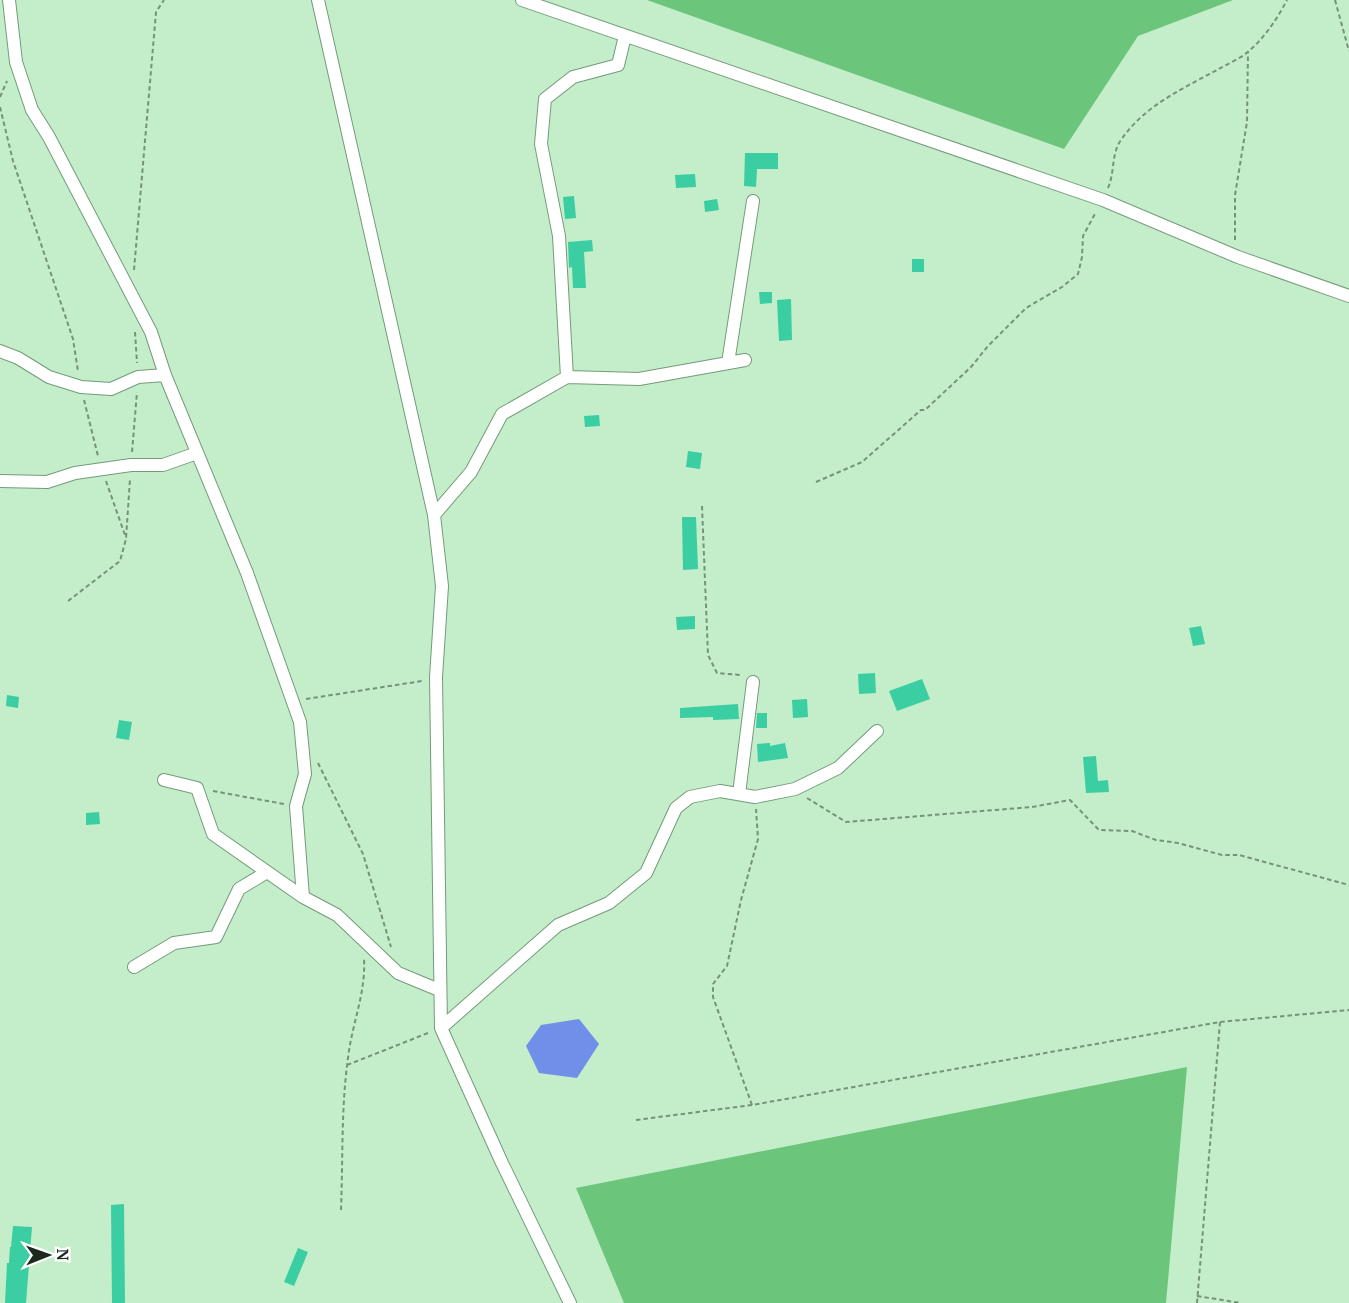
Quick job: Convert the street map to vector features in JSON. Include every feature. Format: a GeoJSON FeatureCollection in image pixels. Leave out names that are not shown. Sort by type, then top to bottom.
{"type":"FeatureCollection","features":[{"type":"Feature","properties":{"kind":"street"},"geometry":{"type":"LineString","coordinates":[[9,0],[16,62],[32,110],[49,137],[151,332],[165,375],[247,573],[300,722],[305,774],[296,807],[303,897]]}},
{"type":"Feature","properties":{"kind":"street"},"geometry":{"type":"LineString","coordinates":[[318,0],[434,515],[442,586],[436,677],[441,1028],[502,1163],[570,1303]]}},
{"type":"Feature","properties":{"kind":"street"},"geometry":{"type":"LineString","coordinates":[[522,0],[1103,200],[1238,257],[1349,296]]}},
{"type":"Feature","properties":{"kind":"street"},"geometry":{"type":"LineString","coordinates":[[567,377],[559,236],[541,144],[545,99],[573,77],[618,65],[625,36]]}},
{"type":"Feature","properties":{"kind":"street"},"geometry":{"type":"LineString","coordinates":[[728,363],[753,201]]}},
{"type":"Feature","properties":{"kind":"street"},"geometry":{"type":"LineString","coordinates":[[0,351],[18,358],[49,377],[81,387],[111,389],[138,377],[165,375]]}},
{"type":"Feature","properties":{"kind":"street"},"geometry":{"type":"LineString","coordinates":[[434,515],[471,472],[502,414],[567,377],[639,379],[745,360]]}},
{"type":"Feature","properties":{"kind":"street"},"geometry":{"type":"LineString","coordinates":[[0,481],[47,482],[75,473],[131,465],[163,465],[197,453]]}},
{"type":"Feature","properties":{"kind":"street"},"geometry":{"type":"LineString","coordinates":[[739,794],[753,682]]}},
{"type":"Feature","properties":{"kind":"street"},"geometry":{"type":"LineString","coordinates":[[441,1028],[558,925],[609,903],[646,873],[676,808],[690,797],[720,791],[756,797],[795,789],[838,768],[877,731]]}},
{"type":"Feature","properties":{"kind":"street"},"geometry":{"type":"LineString","coordinates":[[164,780],[197,788],[213,834],[303,897],[337,915],[398,973],[439,990]]}},
{"type":"Feature","properties":{"kind":"street"},"geometry":{"type":"LineString","coordinates":[[134,967],[174,943],[216,937],[239,889],[267,872]]}},
{"type":"Feature","properties":{"kind":"path"},"geometry":{"type":"LineString","coordinates":[[816,482],[862,462],[921,410],[925,410],[971,367],[988,346],[1026,308],[1062,287],[1078,274],[1083,236],[1113,177],[1114,155],[1119,142],[1136,119],[1167,97],[1248,52],[1269,30],[1287,0]]}},
{"type":"Feature","properties":{"kind":"path"},"geometry":{"type":"LineString","coordinates":[[1335,0],[1349,51]]}},
{"type":"Feature","properties":{"kind":"path"},"geometry":{"type":"LineString","coordinates":[[1238,257],[1234,234],[1235,205],[1247,122],[1248,52]]}},
{"type":"Feature","properties":{"kind":"path"},"geometry":{"type":"LineString","coordinates":[[0,106],[13,161],[73,339],[92,439],[126,539]]}},
{"type":"Feature","properties":{"kind":"path"},"geometry":{"type":"LineString","coordinates":[[702,506],[708,655],[717,673],[748,676],[753,682]]}},
{"type":"Feature","properties":{"kind":"path"},"geometry":{"type":"LineString","coordinates":[[292,701],[414,684],[436,677]]}},
{"type":"Feature","properties":{"kind":"path"},"geometry":{"type":"LineString","coordinates":[[318,763],[363,854],[392,951]]}},
{"type":"Feature","properties":{"kind":"path"},"geometry":{"type":"LineString","coordinates":[[197,788],[296,807]]}},
{"type":"Feature","properties":{"kind":"path"},"geometry":{"type":"LineString","coordinates":[[795,789],[846,822],[1032,807],[1070,800],[1100,830],[1132,831],[1156,840],[1222,855],[1239,855],[1349,885]]}},
{"type":"Feature","properties":{"kind":"path"},"geometry":{"type":"LineString","coordinates":[[752,1105],[713,997],[713,984],[727,966],[741,900],[758,839],[756,797]]}},
{"type":"Feature","properties":{"kind":"path"},"geometry":{"type":"LineString","coordinates":[[341,1210],[347,1065],[352,1028],[365,979],[363,940]]}},
{"type":"Feature","properties":{"kind":"path"},"geometry":{"type":"LineString","coordinates":[[636,1120],[752,1105],[1220,1022],[1349,1010]]}},
{"type":"Feature","properties":{"kind":"path"},"geometry":{"type":"LineString","coordinates":[[1197,1303],[1220,1022]]}},
{"type":"Feature","properties":{"kind":"path"},"geometry":{"type":"LineString","coordinates":[[347,1065],[441,1028]]}},
{"type":"Feature","properties":{"kind":"path"},"geometry":{"type":"LineString","coordinates":[[1197,1296],[1241,1303]]}},
{"type":"Feature","properties":{"kind":"green space"},"geometry":{"type":"Polygon","coordinates":[[[647,0],[1233,0],[1138,36],[1064,149],[647,0]]]}},
{"type":"Feature","properties":{"kind":"green space"},"geometry":{"type":"Polygon","coordinates":[[[1187,1067],[1166,1303],[624,1303],[576,1188],[1187,1067]]]}},
{"type":"Feature","properties":{"kind":"water"},"geometry":{"type":"Polygon","coordinates":[[[579,1019],[599,1044],[577,1078],[539,1073],[526,1046],[541,1025],[579,1019]]]}},
{"type":"Feature","properties":{"kind":"building"},"geometry":{"type":"Polygon","coordinates":[[[745,153],[778,153],[778,169],[757,169],[756,187],[744,186],[745,153]]]}},
{"type":"Feature","properties":{"kind":"building"},"geometry":{"type":"Polygon","coordinates":[[[695,174],[696,187],[676,188],[675,175],[695,174]]]}},
{"type":"Feature","properties":{"kind":"building"},"geometry":{"type":"Polygon","coordinates":[[[574,196],[576,218],[565,219],[563,197],[574,196]]]}},
{"type":"Feature","properties":{"kind":"building"},"geometry":{"type":"Polygon","coordinates":[[[717,199],[719,210],[705,212],[704,201],[717,199]]]}},
{"type":"Feature","properties":{"kind":"building"},"geometry":{"type":"Polygon","coordinates":[[[592,240],[593,251],[584,252],[586,288],[573,288],[572,267],[569,268],[568,242],[592,240]]]}},
{"type":"Feature","properties":{"kind":"building"},"geometry":{"type":"Polygon","coordinates":[[[912,259],[924,259],[924,272],[912,272],[912,259]]]}},
{"type":"Feature","properties":{"kind":"building"},"geometry":{"type":"Polygon","coordinates":[[[759,292],[772,292],[772,303],[760,304],[759,292]]]}},
{"type":"Feature","properties":{"kind":"building"},"geometry":{"type":"Polygon","coordinates":[[[791,299],[792,340],[779,341],[777,300],[791,299]]]}},
{"type":"Feature","properties":{"kind":"building"},"geometry":{"type":"Polygon","coordinates":[[[599,415],[600,426],[585,427],[584,416],[599,415]]]}},
{"type":"Feature","properties":{"kind":"building"},"geometry":{"type":"Polygon","coordinates":[[[688,451],[702,453],[700,469],[686,467],[688,451]]]}},
{"type":"Feature","properties":{"kind":"building"},"geometry":{"type":"Polygon","coordinates":[[[682,517],[696,517],[698,569],[683,570],[682,517]]]}},
{"type":"Feature","properties":{"kind":"building"},"geometry":{"type":"Polygon","coordinates":[[[695,616],[695,629],[677,630],[676,617],[695,616]]]}},
{"type":"Feature","properties":{"kind":"building"},"geometry":{"type":"Polygon","coordinates":[[[1201,626],[1205,644],[1193,646],[1189,628],[1201,626]]]}},
{"type":"Feature","properties":{"kind":"building"},"geometry":{"type":"Polygon","coordinates":[[[875,673],[876,693],[859,694],[858,674],[875,673]]]}},
{"type":"Feature","properties":{"kind":"building"},"geometry":{"type":"Polygon","coordinates":[[[922,679],[930,699],[897,711],[889,691],[922,679]]]}},
{"type":"Feature","properties":{"kind":"building"},"geometry":{"type":"Polygon","coordinates":[[[7,695],[19,697],[18,708],[6,706],[7,695]]]}},
{"type":"Feature","properties":{"kind":"building"},"geometry":{"type":"Polygon","coordinates":[[[807,699],[808,717],[793,718],[792,700],[807,699]]]}},
{"type":"Feature","properties":{"kind":"building"},"geometry":{"type":"Polygon","coordinates":[[[738,704],[739,719],[680,718],[680,708],[738,704]]]}},
{"type":"Feature","properties":{"kind":"building"},"geometry":{"type":"Polygon","coordinates":[[[757,713],[767,713],[767,728],[756,728],[757,713]]]}},
{"type":"Feature","properties":{"kind":"building"},"geometry":{"type":"Polygon","coordinates":[[[119,720],[132,722],[129,740],[116,738],[119,720]]]}},
{"type":"Feature","properties":{"kind":"building"},"geometry":{"type":"Polygon","coordinates":[[[770,743],[770,746],[785,743],[788,758],[758,762],[757,744],[770,743]]]}},
{"type":"Feature","properties":{"kind":"building"},"geometry":{"type":"Polygon","coordinates":[[[1096,756],[1098,781],[1108,780],[1109,792],[1086,793],[1083,757],[1096,756]]]}},
{"type":"Feature","properties":{"kind":"building"},"geometry":{"type":"Polygon","coordinates":[[[99,812],[100,824],[86,825],[86,813],[99,812]]]}},
{"type":"Feature","properties":{"kind":"building"},"geometry":{"type":"Polygon","coordinates":[[[124,1204],[125,1303],[112,1303],[111,1205],[124,1204]]]}},
{"type":"Feature","properties":{"kind":"building"},"geometry":{"type":"Polygon","coordinates":[[[13,1226],[32,1227],[26,1303],[5,1303],[7,1263],[9,1263],[13,1226]]]}},
{"type":"Feature","properties":{"kind":"building"},"geometry":{"type":"Polygon","coordinates":[[[298,1248],[308,1252],[294,1286],[284,1282],[298,1248]]]}}]}
